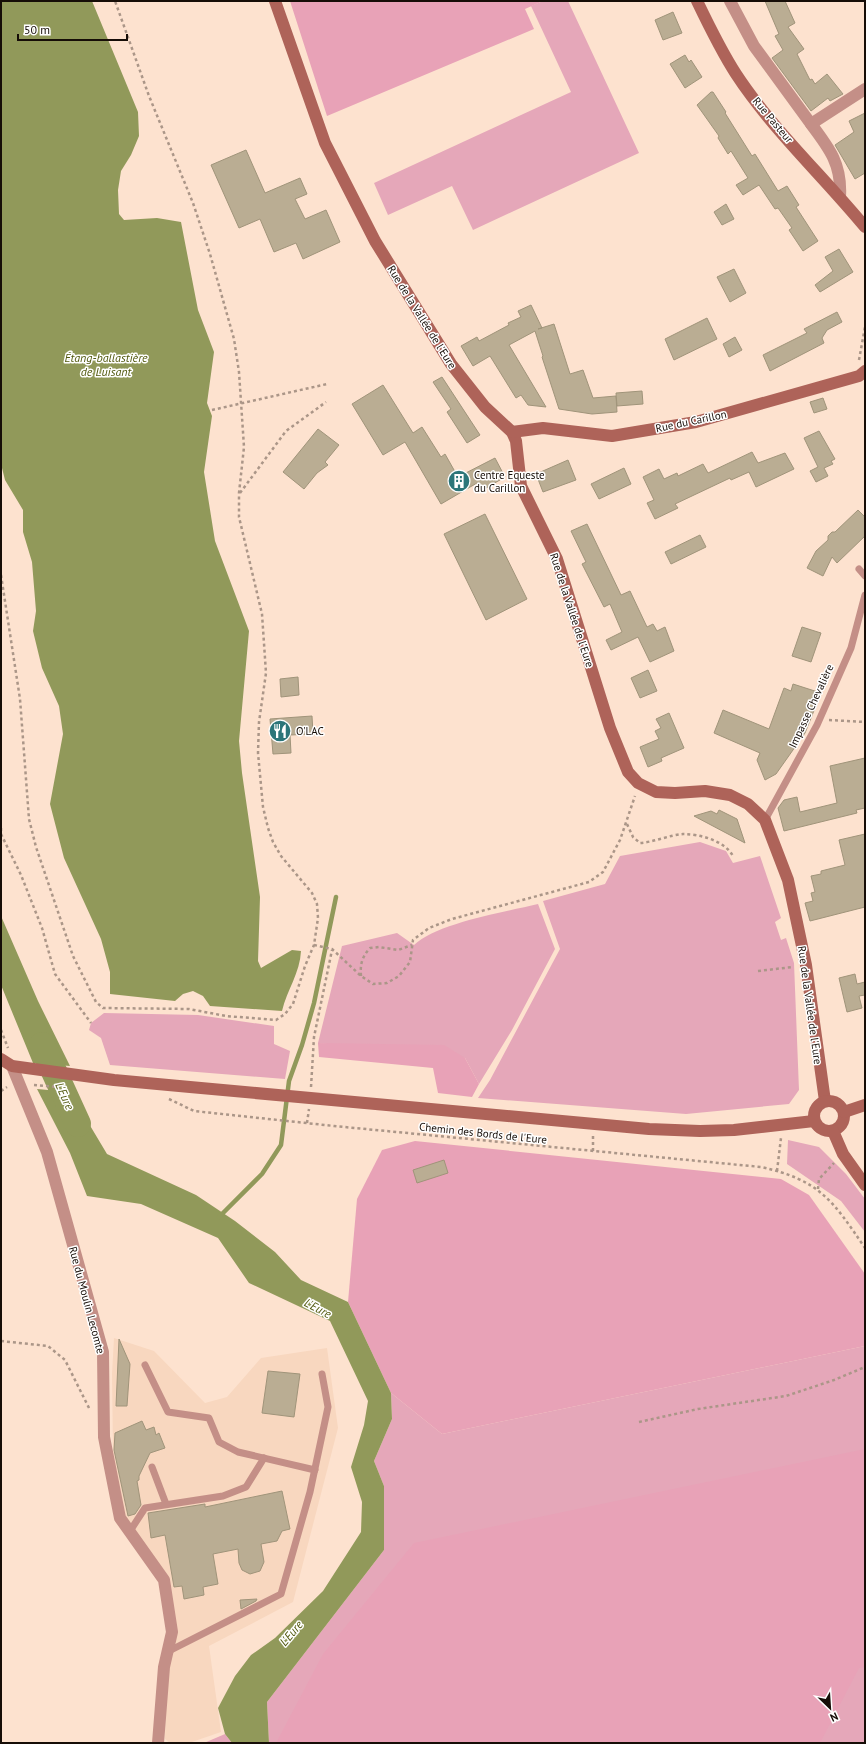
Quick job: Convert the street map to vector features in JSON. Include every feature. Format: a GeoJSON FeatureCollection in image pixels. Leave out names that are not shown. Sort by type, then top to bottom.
{"type":"FeatureCollection","features":[{"type":"Feature","properties":{"kind":"street","name":"Rue de la Vallée de l'Eure"},"geometry":{"type":"LineString","coordinates":[[275,1],[325,143],[375,241],[451,364],[485,407],[512,432],[516,441],[521,486],[557,559],[610,728],[628,772],[638,783],[656,792],[675,793],[705,791],[730,795],[748,804],[765,820],[788,880],[806,965],[825,1102]]}},
{"type":"Feature","properties":{"kind":"street","name":"Rue Pasteur"},"geometry":{"type":"LineString","coordinates":[[697,1],[715,38],[736,74],[770,119],[865,227]]}},
{"type":"Feature","properties":{"kind":"street"},"geometry":{"type":"LineString","coordinates":[[730,1],[754,46],[811,124],[837,164],[841,180],[840,197]]}},
{"type":"Feature","properties":{"kind":"street"},"geometry":{"type":"LineString","coordinates":[[811,124],[865,89]]}},
{"type":"Feature","properties":{"kind":"street","name":"Rue du Carillon"},"geometry":{"type":"LineString","coordinates":[[512,432],[543,428],[612,436],[688,424],[859,376],[862,367]]}},
{"type":"Feature","properties":{"kind":"street"},"geometry":{"type":"LineString","coordinates":[[1,1059],[12,1066],[114,1080],[649,1129],[714,1131],[814,1121]]}},
{"type":"Feature","properties":{"kind":"street","name":"Rue du Moulin Lecomte"},"geometry":{"type":"LineString","coordinates":[[12,1066],[47,1152],[103,1352],[104,1437],[120,1518],[164,1580],[172,1632],[164,1667],[158,1743]]}},
{"type":"Feature","properties":{"kind":"street"},"geometry":{"type":"LineString","coordinates":[[825,1102],[834,1102],[838,1104],[844,1112],[841,1126],[833,1131],[824,1131],[814,1121],[817,1107],[825,1102]]}},
{"type":"Feature","properties":{"kind":"street"},"geometry":{"type":"LineString","coordinates":[[844,1112],[865,1105]]}},
{"type":"Feature","properties":{"kind":"street"},"geometry":{"type":"LineString","coordinates":[[833,1131],[843,1154],[865,1185]]}},
{"type":"Feature","properties":{"kind":"lane"},"geometry":{"type":"LineString","coordinates":[[859,569],[865,576]]}},
{"type":"Feature","properties":{"kind":"lane","name":"Impasse Chevalière"},"geometry":{"type":"LineString","coordinates":[[765,820],[819,720],[851,648],[865,595]]}},
{"type":"Feature","properties":{"kind":"lane"},"geometry":{"type":"LineString","coordinates":[[145,1365],[168,1412],[193,1417],[209,1418],[219,1442],[238,1452],[315,1470]]}},
{"type":"Feature","properties":{"kind":"lane"},"geometry":{"type":"LineString","coordinates":[[167,1652],[281,1594],[310,1492],[328,1408],[322,1374]]}},
{"type":"Feature","properties":{"kind":"lane"},"geometry":{"type":"LineString","coordinates":[[130,1531],[144,1508],[223,1496],[246,1487],[264,1458]]}},
{"type":"Feature","properties":{"kind":"lane"},"geometry":{"type":"LineString","coordinates":[[152,1467],[166,1504]]}},
{"type":"Feature","properties":{"kind":"path"},"geometry":{"type":"LineString","coordinates":[[1,575],[20,699],[29,819],[36,847],[73,956],[96,1002],[103,1008],[189,1008],[226,1016],[276,1020],[285,1014],[293,1004],[305,966],[314,945],[318,918],[317,904],[312,893],[282,856],[273,842],[263,807],[258,753],[259,722],[266,673],[262,614],[240,517],[239,493],[244,447],[239,372],[234,339],[210,254],[193,202],[149,96],[115,1]]}},
{"type":"Feature","properties":{"kind":"path"},"geometry":{"type":"LineString","coordinates":[[862,367],[865,327]]}},
{"type":"Feature","properties":{"kind":"path"},"geometry":{"type":"LineString","coordinates":[[212,410],[327,384]]}},
{"type":"Feature","properties":{"kind":"path"},"geometry":{"type":"LineString","coordinates":[[239,493],[286,431],[326,402]]}},
{"type":"Feature","properties":{"kind":"path"},"geometry":{"type":"LineString","coordinates":[[819,720],[865,722]]}},
{"type":"Feature","properties":{"kind":"path"},"geometry":{"type":"LineString","coordinates":[[314,945],[332,949],[361,976],[373,984],[387,983],[399,976],[410,962],[413,940],[418,934],[429,928],[452,919],[589,882],[603,872],[627,824],[638,783]]}},
{"type":"Feature","properties":{"kind":"path"},"geometry":{"type":"LineString","coordinates":[[627,824],[633,837],[640,843],[651,842],[682,834],[695,835],[718,843],[729,849],[733,856]]}},
{"type":"Feature","properties":{"kind":"path"},"geometry":{"type":"LineString","coordinates":[[1,828],[2,834],[22,875],[42,928],[55,974],[90,1023]]}},
{"type":"Feature","properties":{"kind":"path"},"geometry":{"type":"LineString","coordinates":[[361,976],[360,968],[363,956],[370,948],[379,947],[398,950],[412,945]]}},
{"type":"Feature","properties":{"kind":"path"},"geometry":{"type":"LineString","coordinates":[[311,1092],[314,1037],[332,949]]}},
{"type":"Feature","properties":{"kind":"path"},"geometry":{"type":"LineString","coordinates":[[758,971],[798,966]]}},
{"type":"Feature","properties":{"kind":"path"},"geometry":{"type":"LineString","coordinates":[[37,1085],[62,1088]]}},
{"type":"Feature","properties":{"kind":"path","name":"Chemin des Bords de l'Eure"},"geometry":{"type":"LineString","coordinates":[[161,1097],[168,1098],[194,1111],[761,1167],[788,1173],[818,1189],[842,1214],[865,1248]]}},
{"type":"Feature","properties":{"kind":"path"},"geometry":{"type":"LineString","coordinates":[[818,1189],[819,1179],[843,1154]]}},
{"type":"Feature","properties":{"kind":"path"},"geometry":{"type":"LineString","coordinates":[[1,1342],[48,1346],[64,1360],[94,1416]]}},
{"type":"Feature","properties":{"kind":"path"},"geometry":{"type":"LineString","coordinates":[[639,1422],[698,1409],[786,1396],[834,1380],[865,1367]]}},
{"type":"Feature","properties":{"kind":"shaded area"},"geometry":{"type":"Polygon","coordinates":[[[290,1],[543,1],[525,9],[534,29],[327,116],[290,1]]]}},
{"type":"Feature","properties":{"kind":"shaded area"},"geometry":{"type":"Polygon","coordinates":[[[543,1],[568,1],[639,153],[473,230],[452,186],[388,215],[374,183],[571,92],[531,6],[543,1]]]}},
{"type":"Feature","properties":{"kind":"shaded area"},"geometry":{"type":"Polygon","coordinates":[[[700,842],[726,851],[733,863],[760,856],[781,918],[775,922],[781,940],[786,938],[794,963],[799,1090],[789,1104],[686,1114],[478,1098],[490,1080],[560,949],[543,901],[605,884],[620,856],[700,842]]]}},
{"type":"Feature","properties":{"kind":"shaded area"},"geometry":{"type":"Polygon","coordinates":[[[538,904],[555,949],[512,1030],[479,1084],[465,1058],[318,1043],[342,946],[397,933],[414,945],[438,930],[455,924],[538,904]]]}},
{"type":"Feature","properties":{"kind":"shaded area"},"geometry":{"type":"Polygon","coordinates":[[[104,1013],[198,1015],[274,1026],[274,1044],[290,1051],[285,1079],[110,1065],[101,1038],[89,1030],[91,1023],[104,1013]]]}},
{"type":"Feature","properties":{"kind":"shaded area"},"geometry":{"type":"Polygon","coordinates":[[[318,1043],[444,1045],[465,1058],[479,1084],[472,1097],[438,1093],[433,1068],[319,1057],[318,1043]]]}},
{"type":"Feature","properties":{"kind":"shaded area"},"geometry":{"type":"Polygon","coordinates":[[[788,1140],[819,1147],[846,1174],[865,1199],[865,1232],[841,1201],[787,1164],[788,1140]]]}},
{"type":"Feature","properties":{"kind":"shaded area"},"geometry":{"type":"Polygon","coordinates":[[[415,1141],[781,1179],[809,1195],[865,1274],[865,1346],[442,1434],[391,1393],[348,1302],[357,1199],[382,1150],[415,1141]]]}},
{"type":"Feature","properties":{"kind":"shaded area"},"geometry":{"type":"Polygon","coordinates":[[[114,1338],[154,1351],[205,1403],[227,1397],[261,1358],[327,1348],[338,1428],[293,1602],[209,1646],[221,1732],[189,1743],[170,1743],[165,1739],[169,1577],[124,1517],[113,1451],[112,1374],[114,1338]]]}},
{"type":"Feature","properties":{"kind":"shaded area"},"geometry":{"type":"Polygon","coordinates":[[[865,1346],[865,1743],[269,1743],[267,1702],[384,1550],[384,1486],[374,1461],[392,1419],[391,1393],[442,1434],[865,1346]]]}},
{"type":"Feature","properties":{"kind":"shaded area"},"geometry":{"type":"Polygon","coordinates":[[[865,1449],[865,1667],[859,1668],[820,1743],[276,1743],[323,1654],[414,1543],[865,1449]]]}},
{"type":"Feature","properties":{"kind":"shaded area"},"geometry":{"type":"Polygon","coordinates":[[[225,1734],[232,1743],[204,1743],[225,1734]]]}},
{"type":"Feature","properties":{"kind":"water","name":"Étang-ballastière de Luisant"},"geometry":{"type":"Polygon","coordinates":[[[1,1],[92,1],[138,112],[139,136],[131,155],[121,171],[118,190],[119,214],[124,220],[157,218],[181,222],[198,310],[214,352],[207,403],[212,416],[204,472],[215,541],[249,631],[239,741],[242,773],[260,897],[258,961],[261,968],[292,950],[301,951],[296,974],[282,1011],[210,1006],[203,996],[193,991],[183,994],[175,1001],[110,994],[110,972],[101,939],[64,858],[50,804],[63,734],[59,706],[42,668],[33,631],[36,611],[32,562],[23,532],[23,510],[5,480],[1,464],[1,1]]]}},
{"type":"Feature","properties":{"kind":"water"},"geometry":{"type":"Polygon","coordinates":[[[1,916],[38,1001],[70,1066],[33,1063],[1,985],[1,916]]]}},
{"type":"Feature","properties":{"kind":"water"},"geometry":{"type":"Polygon","coordinates":[[[37,1089],[70,1092],[107,1154],[196,1195],[235,1221],[275,1252],[301,1280],[348,1302],[391,1393],[392,1419],[374,1461],[384,1486],[384,1550],[267,1702],[269,1743],[232,1743],[225,1734],[218,1708],[235,1676],[251,1655],[275,1638],[323,1591],[361,1532],[362,1502],[351,1467],[364,1425],[368,1401],[330,1321],[249,1283],[218,1238],[141,1204],[87,1196],[70,1153],[37,1089]]]}},
{"type":"Feature","properties":{"kind":"building"},"geometry":{"type":"Polygon","coordinates":[[[765,1],[785,1],[795,23],[788,27],[804,49],[797,54],[810,80],[812,79],[815,84],[827,74],[843,94],[830,101],[828,98],[811,111],[772,58],[783,50],[775,36],[779,34],[765,1]]]}},
{"type":"Feature","properties":{"kind":"building"},"geometry":{"type":"Polygon","coordinates":[[[673,12],[682,33],[663,40],[655,20],[673,12]]]}},
{"type":"Feature","properties":{"kind":"building"},"geometry":{"type":"Polygon","coordinates":[[[685,55],[689,62],[691,60],[702,77],[685,88],[670,64],[685,55]]]}},
{"type":"Feature","properties":{"kind":"building"},"geometry":{"type":"Polygon","coordinates":[[[711,92],[713,92],[726,112],[725,113],[752,156],[755,154],[778,191],[787,186],[799,205],[796,207],[818,241],[803,251],[789,230],[792,228],[778,208],[775,209],[759,185],[743,195],[736,185],[748,178],[731,151],[728,154],[718,138],[719,136],[697,105],[711,92]]]}},
{"type":"Feature","properties":{"kind":"building"},"geometry":{"type":"Polygon","coordinates":[[[865,113],[865,173],[855,179],[835,145],[854,132],[849,121],[865,113]]]}},
{"type":"Feature","properties":{"kind":"building"},"geometry":{"type":"Polygon","coordinates":[[[246,150],[265,193],[300,178],[307,194],[295,199],[305,219],[326,210],[340,242],[303,259],[296,243],[274,252],[260,219],[239,228],[211,165],[246,150]]]}},
{"type":"Feature","properties":{"kind":"building"},"geometry":{"type":"Polygon","coordinates":[[[726,204],[734,219],[722,225],[714,212],[726,204]]]}},
{"type":"Feature","properties":{"kind":"building"},"geometry":{"type":"Polygon","coordinates":[[[839,249],[853,272],[820,292],[815,285],[833,271],[825,257],[839,249]]]}},
{"type":"Feature","properties":{"kind":"building"},"geometry":{"type":"Polygon","coordinates":[[[734,269],[746,293],[730,302],[717,277],[734,269]]]}},
{"type":"Feature","properties":{"kind":"building"},"geometry":{"type":"Polygon","coordinates":[[[531,305],[542,328],[554,324],[570,374],[583,370],[593,398],[616,396],[617,412],[592,414],[559,409],[535,331],[509,345],[546,407],[528,405],[521,395],[516,398],[490,356],[473,366],[461,346],[477,337],[479,341],[509,325],[508,323],[521,317],[518,311],[531,305]]]}},
{"type":"Feature","properties":{"kind":"building"},"geometry":{"type":"Polygon","coordinates":[[[837,312],[842,322],[827,330],[822,338],[824,343],[770,371],[763,355],[807,333],[804,329],[837,312]]]}},
{"type":"Feature","properties":{"kind":"building"},"geometry":{"type":"Polygon","coordinates":[[[707,318],[717,339],[674,360],[665,339],[707,318]]]}},
{"type":"Feature","properties":{"kind":"building"},"geometry":{"type":"Polygon","coordinates":[[[735,337],[742,350],[729,357],[723,344],[735,337]]]}},
{"type":"Feature","properties":{"kind":"building"},"geometry":{"type":"Polygon","coordinates":[[[442,377],[480,435],[467,443],[447,412],[451,409],[433,382],[442,377]]]}},
{"type":"Feature","properties":{"kind":"building"},"geometry":{"type":"Polygon","coordinates":[[[383,385],[413,433],[422,427],[441,457],[445,454],[458,477],[495,458],[505,477],[481,491],[477,483],[441,504],[405,442],[383,455],[352,404],[383,385]]]}},
{"type":"Feature","properties":{"kind":"building"},"geometry":{"type":"Polygon","coordinates":[[[642,391],[643,404],[617,406],[616,393],[642,391]]]}},
{"type":"Feature","properties":{"kind":"building"},"geometry":{"type":"Polygon","coordinates":[[[823,398],[827,409],[814,413],[810,402],[823,398]]]}},
{"type":"Feature","properties":{"kind":"building"},"geometry":{"type":"Polygon","coordinates":[[[318,429],[339,445],[325,462],[328,465],[317,473],[304,489],[283,472],[318,429]]]}},
{"type":"Feature","properties":{"kind":"building"},"geometry":{"type":"Polygon","coordinates":[[[819,431],[835,459],[831,461],[833,464],[824,468],[828,476],[816,482],[810,471],[818,467],[804,438],[819,431]]]}},
{"type":"Feature","properties":{"kind":"building"},"geometry":{"type":"Polygon","coordinates":[[[752,452],[758,463],[785,453],[794,469],[756,487],[749,472],[731,480],[730,478],[675,504],[678,508],[655,519],[647,503],[654,500],[643,477],[659,469],[664,479],[677,473],[678,476],[703,464],[708,473],[752,452]]]}},
{"type":"Feature","properties":{"kind":"building"},"geometry":{"type":"Polygon","coordinates":[[[568,460],[576,480],[543,492],[536,474],[568,460]]]}},
{"type":"Feature","properties":{"kind":"building"},"geometry":{"type":"Polygon","coordinates":[[[624,468],[631,484],[599,499],[591,484],[624,468]]]}},
{"type":"Feature","properties":{"kind":"building"},"geometry":{"type":"Polygon","coordinates":[[[858,510],[865,517],[865,536],[837,563],[832,557],[823,576],[807,568],[816,551],[828,540],[828,536],[832,532],[835,532],[858,510]]]}},
{"type":"Feature","properties":{"kind":"building"},"geometry":{"type":"Polygon","coordinates":[[[485,514],[527,599],[486,620],[444,534],[485,514]]]}},
{"type":"Feature","properties":{"kind":"building"},"geometry":{"type":"Polygon","coordinates":[[[587,524],[621,595],[630,591],[647,627],[653,624],[657,631],[665,627],[674,651],[650,662],[638,637],[611,650],[606,640],[622,632],[610,604],[604,607],[582,564],[586,562],[571,531],[587,524]]]}},
{"type":"Feature","properties":{"kind":"building"},"geometry":{"type":"Polygon","coordinates":[[[700,535],[706,547],[671,564],[665,552],[700,535]]]}},
{"type":"Feature","properties":{"kind":"building"},"geometry":{"type":"Polygon","coordinates":[[[802,627],[821,633],[811,662],[792,656],[802,627]]]}},
{"type":"Feature","properties":{"kind":"building"},"geometry":{"type":"Polygon","coordinates":[[[648,670],[657,691],[640,698],[631,678],[648,670]]]}},
{"type":"Feature","properties":{"kind":"building"},"geometry":{"type":"Polygon","coordinates":[[[298,677],[299,695],[281,697],[280,679],[298,677]]]}},
{"type":"Feature","properties":{"kind":"building"},"geometry":{"type":"Polygon","coordinates":[[[793,684],[821,693],[805,733],[776,774],[765,780],[757,760],[760,753],[714,733],[723,710],[769,729],[784,688],[791,691],[793,684]]]}},
{"type":"Feature","properties":{"kind":"building"},"geometry":{"type":"Polygon","coordinates":[[[669,713],[684,748],[661,758],[662,761],[648,767],[640,747],[659,739],[655,731],[661,728],[656,719],[669,713]]]}},
{"type":"Feature","properties":{"kind":"building","name":"O'LAC"},"geometry":{"type":"Polygon","coordinates":[[[312,716],[313,734],[290,735],[291,753],[273,754],[270,719],[312,716]]]}},
{"type":"Feature","properties":{"kind":"building"},"geometry":{"type":"Polygon","coordinates":[[[865,758],[865,808],[856,810],[857,813],[784,831],[778,808],[784,800],[797,797],[800,812],[837,803],[830,766],[865,758]]]}},
{"type":"Feature","properties":{"kind":"building"},"geometry":{"type":"Polygon","coordinates":[[[719,810],[737,819],[745,843],[694,816],[711,811],[717,814],[719,810]]]}},
{"type":"Feature","properties":{"kind":"building"},"geometry":{"type":"Polygon","coordinates":[[[865,834],[865,907],[810,921],[805,903],[813,901],[811,893],[815,892],[811,876],[821,874],[821,871],[845,865],[839,840],[865,834]]]}},
{"type":"Feature","properties":{"kind":"building"},"geometry":{"type":"Polygon","coordinates":[[[855,974],[857,984],[865,982],[865,995],[859,996],[862,1008],[847,1012],[839,978],[855,974]]]}},
{"type":"Feature","properties":{"kind":"building"},"geometry":{"type":"Polygon","coordinates":[[[444,1160],[448,1173],[417,1183],[413,1170],[444,1160]]]}},
{"type":"Feature","properties":{"kind":"building"},"geometry":{"type":"Polygon","coordinates":[[[119,1339],[130,1364],[127,1406],[116,1406],[119,1339]]]}},
{"type":"Feature","properties":{"kind":"building"},"geometry":{"type":"Polygon","coordinates":[[[268,1371],[300,1374],[294,1417],[262,1413],[268,1371]]]}},
{"type":"Feature","properties":{"kind":"building"},"geometry":{"type":"Polygon","coordinates":[[[142,1421],[146,1430],[154,1427],[156,1435],[159,1433],[165,1448],[150,1453],[139,1476],[139,1480],[137,1481],[141,1505],[135,1514],[128,1516],[114,1450],[115,1433],[142,1421]]]}},
{"type":"Feature","properties":{"kind":"building"},"geometry":{"type":"Polygon","coordinates":[[[282,1491],[290,1529],[282,1531],[277,1541],[261,1544],[264,1562],[260,1571],[250,1574],[242,1570],[239,1563],[238,1549],[213,1554],[218,1584],[203,1587],[204,1595],[184,1599],[182,1586],[174,1587],[165,1535],[151,1538],[148,1513],[205,1504],[205,1507],[282,1491]]]}},
{"type":"Feature","properties":{"kind":"building"},"geometry":{"type":"Polygon","coordinates":[[[257,1599],[256,1601],[241,1609],[240,1600],[257,1599]]]}},
{"type":"Feature","properties":{"kind":"waterway"},"geometry":{"type":"LineString","coordinates":[[219,1217],[262,1174],[281,1145],[289,1081],[302,1045],[314,1003],[336,897]]}},
{"type":"Feature","properties":{"kind":"waterway","name":"L'Eure"},"geometry":{"type":"LineString","coordinates":[[42,1045],[78,1124]]}},
{"type":"Feature","properties":{"kind":"place","name":"Centre Equeste du Carillon"},"geometry":{"type":"Point","coordinates":[459,481]}},
{"type":"Feature","properties":{"kind":"place","name":"O'LAC"},"geometry":{"type":"Point","coordinates":[280,731]}}]}
